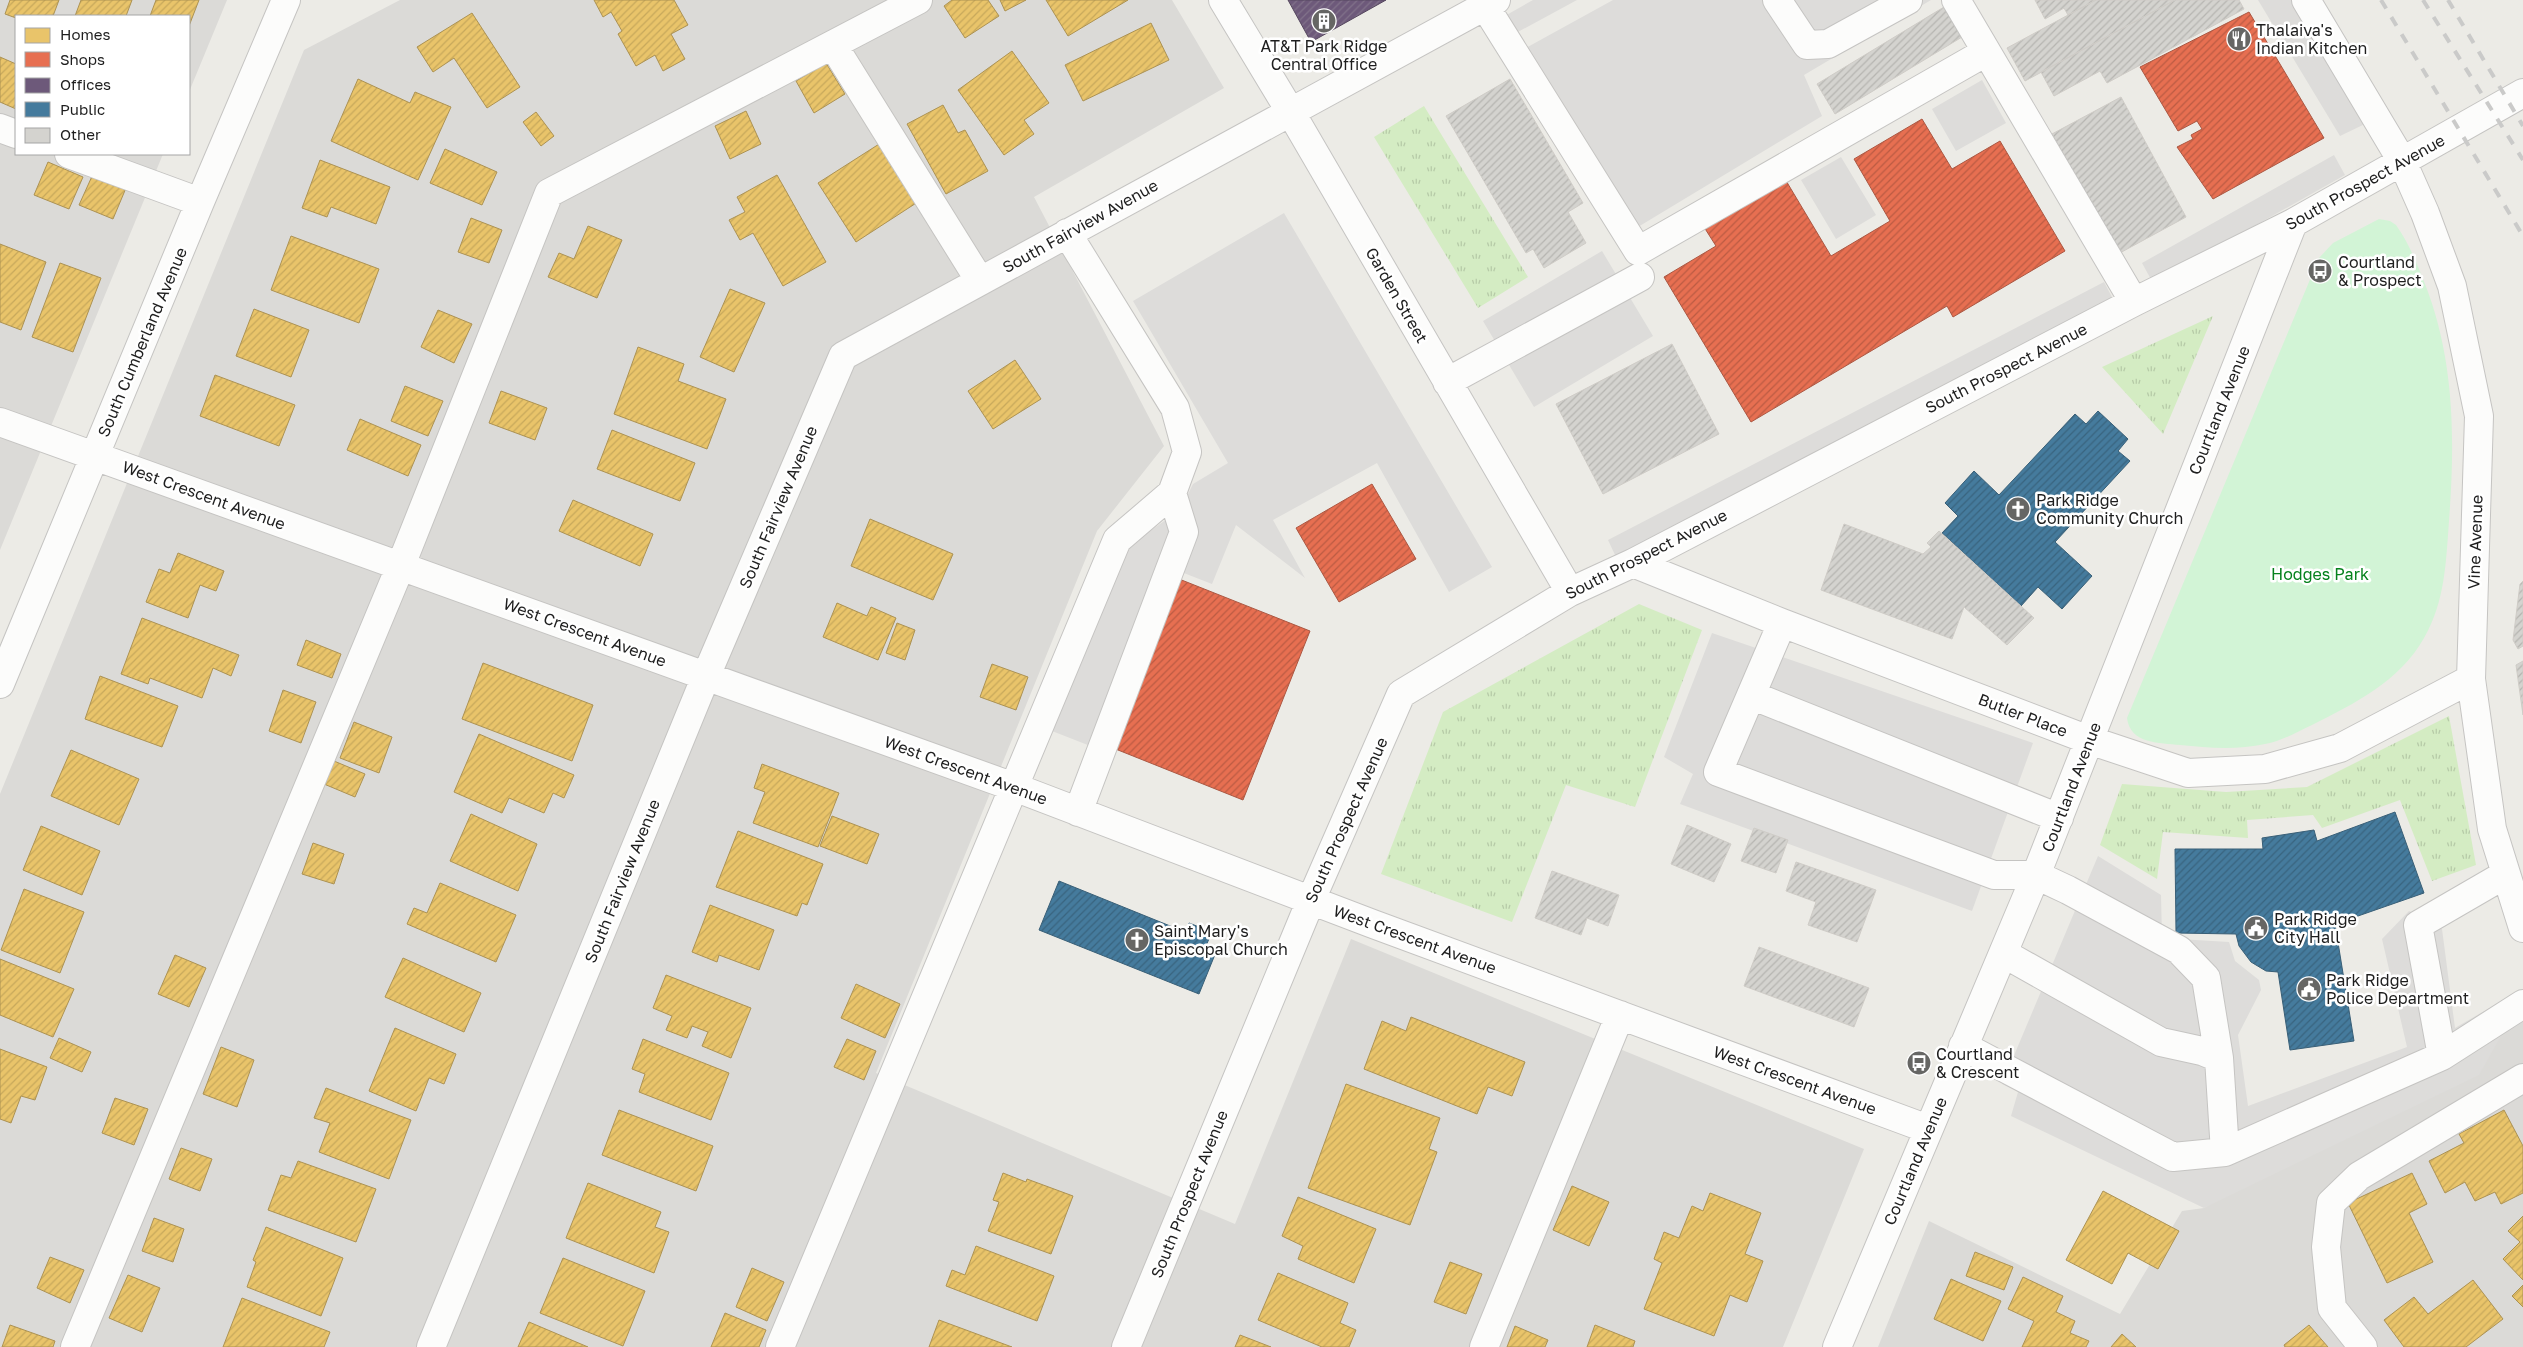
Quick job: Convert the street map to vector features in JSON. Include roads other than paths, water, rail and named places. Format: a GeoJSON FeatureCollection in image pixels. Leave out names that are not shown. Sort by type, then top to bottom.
{"type":"FeatureCollection","features":[{"type":"Feature","properties":{"kind":"street","name":"South Cumberland Avenue"},"geometry":{"type":"LineString","coordinates":[[0,684],[286,0]]}},
{"type":"Feature","properties":{"kind":"street"},"geometry":{"type":"LineString","coordinates":[[75,1347],[401,565],[549,193],[918,0]]}},
{"type":"Feature","properties":{"kind":"street","name":"Garden Street"},"geometry":{"type":"LineString","coordinates":[[1223,0],[1290,111],[1570,592]]}},
{"type":"Feature","properties":{"kind":"street"},"geometry":{"type":"LineString","coordinates":[[1777,0],[1807,45],[1828,44],[1908,0]]}},
{"type":"Feature","properties":{"kind":"street"},"geometry":{"type":"LineString","coordinates":[[1956,0],[2134,302]]}},
{"type":"Feature","properties":{"kind":"street","name":"Vine Avenue"},"geometry":{"type":"LineString","coordinates":[[2306,0],[2402,161],[2425,213],[2452,286],[2479,416],[2471,679],[2492,829],[2523,928]]}},
{"type":"Feature","properties":{"kind":"street"},"geometry":{"type":"LineString","coordinates":[[1490,3],[1638,252],[1986,52]]}},
{"type":"Feature","properties":{"kind":"street","name":"South Fairview Avenue"},"geometry":{"type":"LineString","coordinates":[[431,1347],[706,676],[843,356],[1490,3]]}},
{"type":"Feature","properties":{"kind":"street"},"geometry":{"type":"LineString","coordinates":[[833,45],[980,281]]}},
{"type":"Feature","properties":{"kind":"street","name":"South Prospect Avenue"},"geometry":{"type":"LineString","coordinates":[[1126,1347],[1311,900],[1401,694],[1570,592],[1633,563],[2134,302],[2293,223],[2523,93]]}},
{"type":"Feature","properties":{"kind":"street"},"geometry":{"type":"LineString","coordinates":[[0,128],[15,134]]}},
{"type":"Feature","properties":{"kind":"street"},"geometry":{"type":"LineString","coordinates":[[72,155],[200,202]]}},
{"type":"Feature","properties":{"kind":"street","name":"Courtland Avenue"},"geometry":{"type":"LineString","coordinates":[[1837,1347],[2036,875],[2293,223]]}},
{"type":"Feature","properties":{"kind":"street"},"geometry":{"type":"LineString","coordinates":[[780,1347],[1117,540],[1172,493],[1187,452],[1175,408],[1068,233]]}},
{"type":"Feature","properties":{"kind":"street"},"geometry":{"type":"LineString","coordinates":[[1448,382],[1640,277]]}},
{"type":"Feature","properties":{"kind":"street","name":"West Crescent Avenue"},"geometry":{"type":"LineString","coordinates":[[0,422],[1014,787],[1311,900],[1928,1129]]}},
{"type":"Feature","properties":{"kind":"street"},"geometry":{"type":"LineString","coordinates":[[1078,812],[1184,532],[1172,493]]}},
{"type":"Feature","properties":{"kind":"street","name":"Butler Place"},"geometry":{"type":"LineString","coordinates":[[1633,563],[1782,623],[2089,740],[2188,773],[2265,769],[2340,748],[2471,679]]}},
{"type":"Feature","properties":{"kind":"street"},"geometry":{"type":"LineString","coordinates":[[1782,623],[1718,772],[1994,875],[2036,875],[2068,890],[2179,950],[2206,978],[2219,1058],[2225,1152]]}},
{"type":"Feature","properties":{"kind":"street"},"geometry":{"type":"LineString","coordinates":[[1751,695],[2059,818]]}},
{"type":"Feature","properties":{"kind":"street"},"geometry":{"type":"LineString","coordinates":[[2442,1056],[2418,925],[2506,874]]}},
{"type":"Feature","properties":{"kind":"street"},"geometry":{"type":"LineString","coordinates":[[2003,953],[2161,1042],[2202,1051],[2219,1058]]}},
{"type":"Feature","properties":{"kind":"street"},"geometry":{"type":"LineString","coordinates":[[1963,1046],[2173,1157],[2225,1152],[2442,1056],[2523,1004]]}},
{"type":"Feature","properties":{"kind":"street"},"geometry":{"type":"LineString","coordinates":[[1484,1347],[1620,1015]]}},
{"type":"Feature","properties":{"kind":"street"},"geometry":{"type":"LineString","coordinates":[[2362,1347],[2332,1308],[2326,1247],[2332,1204],[2359,1176],[2523,1078]]}},
{"type":"Feature","properties":{"kind":"railway"},"geometry":{"type":"LineString","coordinates":[[2381,0],[2523,236]]}},
{"type":"Feature","properties":{"kind":"railway"},"geometry":{"type":"LineString","coordinates":[[2423,0],[2523,160]]}},
{"type":"Feature","properties":{"kind":"railway"},"geometry":{"type":"LineString","coordinates":[[2448,0],[2523,126]]}},
{"type":"Feature","properties":{"kind":"place","name":"AT&T Park Ridge Central Office"},"geometry":{"type":"Point","coordinates":[1324,21]}},
{"type":"Feature","properties":{"kind":"place","name":"Thalaiva's Indian Kitchen"},"geometry":{"type":"Point","coordinates":[2239,39]}},
{"type":"Feature","properties":{"kind":"place","name":"Courtland & Prospect"},"geometry":{"type":"Point","coordinates":[2320,271]}},
{"type":"Feature","properties":{"kind":"place","name":"Park Ridge Community Church"},"geometry":{"type":"Point","coordinates":[2018,509]}},
{"type":"Feature","properties":{"kind":"place","name":"Park Ridge City Hall"},"geometry":{"type":"Point","coordinates":[2256,928]}},
{"type":"Feature","properties":{"kind":"place","name":"Saint Mary's Episcopal Church"},"geometry":{"type":"Point","coordinates":[1137,940]}},
{"type":"Feature","properties":{"kind":"place","name":"Park Ridge Police Department"},"geometry":{"type":"Point","coordinates":[2309,989]}},
{"type":"Feature","properties":{"kind":"place","name":"Courtland & Crescent"},"geometry":{"type":"Point","coordinates":[1919,1063]}},
{"type":"Feature","properties":{"kind":"park label","name":"Hodges Park"},"geometry":{"type":"Point","coordinates":[2320,574]}}]}
